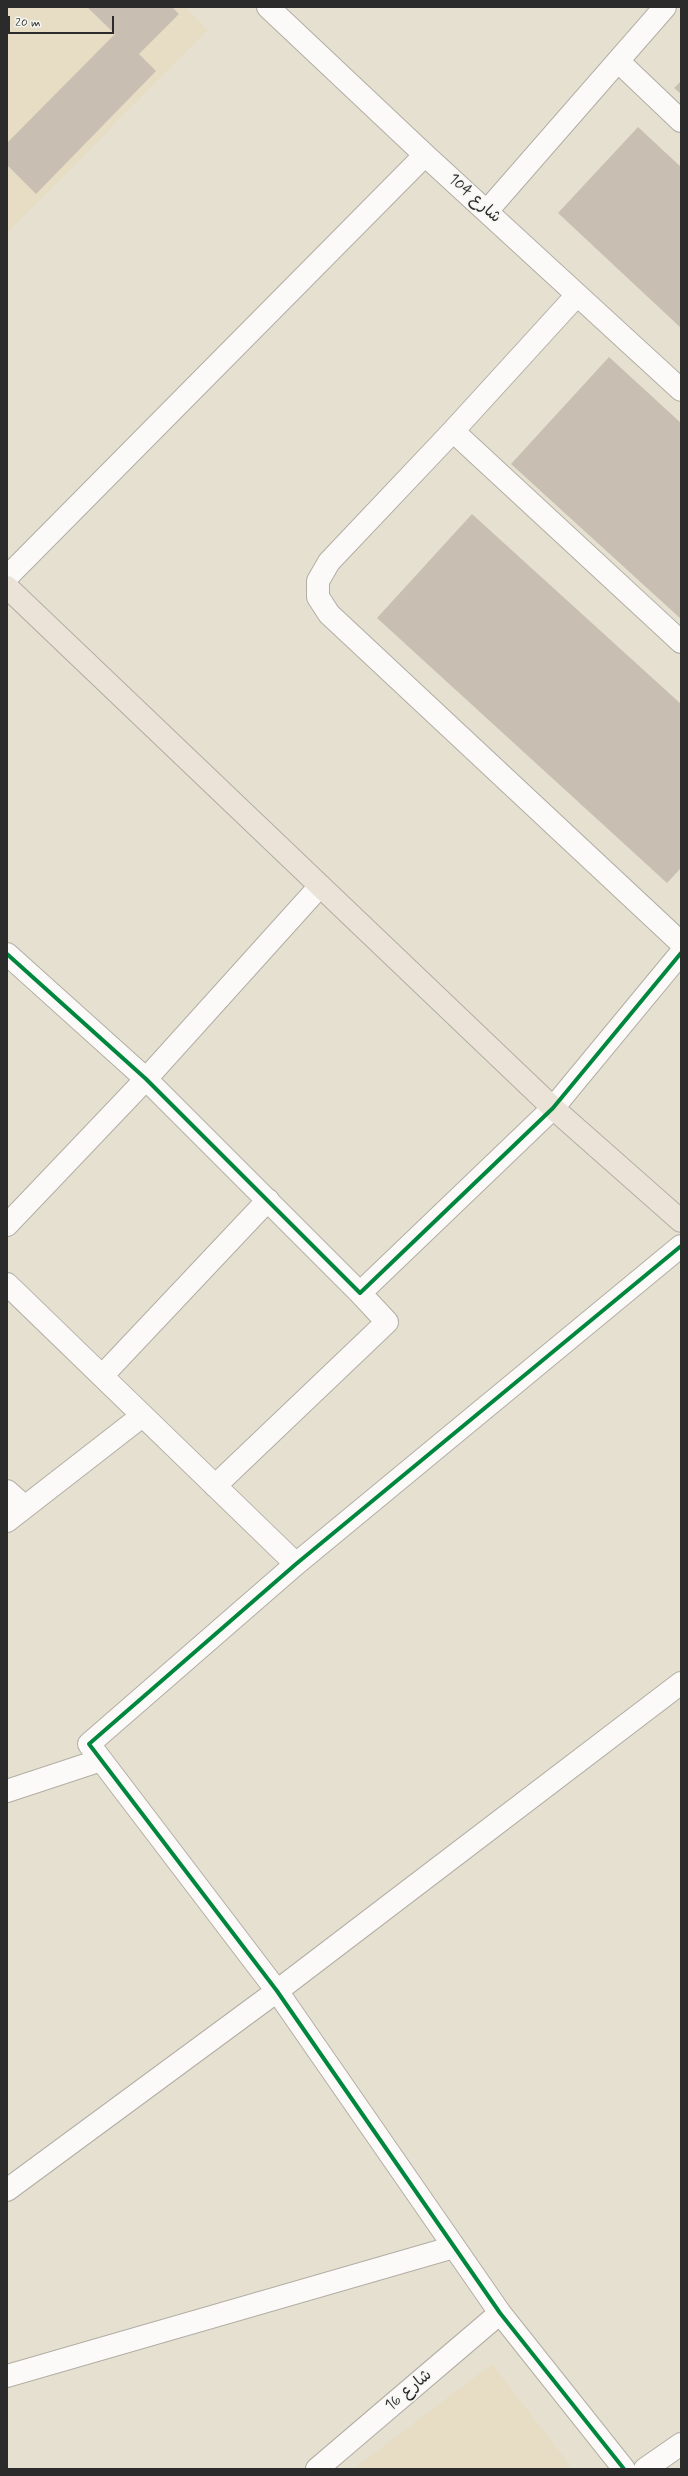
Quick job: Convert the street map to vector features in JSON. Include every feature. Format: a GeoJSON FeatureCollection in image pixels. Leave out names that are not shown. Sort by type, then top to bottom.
{"type":"FeatureCollection","features":[{"type":"Feature","properties":{"kind":"main road"},"geometry":{"type":"LineString","coordinates":[[7,587],[553,1108],[681,1221]]}},
{"type":"Feature","properties":{"kind":"street","name":"شارع 104"},"geometry":{"type":"LineString","coordinates":[[268,7],[425,155],[681,390]]}},
{"type":"Feature","properties":{"kind":"street"},"geometry":{"type":"LineString","coordinates":[[487,211],[665,7]]}},
{"type":"Feature","properties":{"kind":"street"},"geometry":{"type":"LineString","coordinates":[[618,61],[681,120]]}},
{"type":"Feature","properties":{"kind":"street"},"geometry":{"type":"LineString","coordinates":[[7,577],[425,155]]}},
{"type":"Feature","properties":{"kind":"street"},"geometry":{"type":"LineString","coordinates":[[577,295],[453,431],[329,562],[318,581],[318,597],[329,614],[681,943]]}},
{"type":"Feature","properties":{"kind":"street"},"geometry":{"type":"LineString","coordinates":[[453,431],[681,642]]}},
{"type":"Feature","properties":{"kind":"street"},"geometry":{"type":"LineString","coordinates":[[7,1225],[146,1079],[320,886]]}},
{"type":"Feature","properties":{"kind":"street"},"geometry":{"type":"LineString","coordinates":[[360,1293],[553,1108],[681,953]]}},
{"type":"Feature","properties":{"kind":"street"},"geometry":{"type":"LineString","coordinates":[[7,954],[146,1079],[268,1200],[387,1322],[215,1486]]}},
{"type":"Feature","properties":{"kind":"street"},"geometry":{"type":"LineString","coordinates":[[102,1376],[268,1200]]}},
{"type":"Feature","properties":{"kind":"street"},"geometry":{"type":"LineString","coordinates":[[624,2469],[500,2313],[277,1991],[89,1744],[296,1564],[681,1246]]}},
{"type":"Feature","properties":{"kind":"street"},"geometry":{"type":"LineString","coordinates":[[7,1284],[296,1564]]}},
{"type":"Feature","properties":{"kind":"street"},"geometry":{"type":"LineString","coordinates":[[7,1521],[142,1416]]}},
{"type":"Feature","properties":{"kind":"street"},"geometry":{"type":"LineString","coordinates":[[7,1490],[25,1508]]}},
{"type":"Feature","properties":{"kind":"street"},"geometry":{"type":"LineString","coordinates":[[7,2190],[277,1991],[681,1684]]}},
{"type":"Feature","properties":{"kind":"street"},"geometry":{"type":"LineString","coordinates":[[7,1791],[101,1760]]}},
{"type":"Feature","properties":{"kind":"street"},"geometry":{"type":"LineString","coordinates":[[7,2376],[454,2247]]}},
{"type":"Feature","properties":{"kind":"street","name":"شارع 16"},"geometry":{"type":"LineString","coordinates":[[317,2469],[500,2313]]}},
{"type":"Feature","properties":{"kind":"street"},"geometry":{"type":"LineString","coordinates":[[645,2469],[681,2444]]}},
{"type":"Feature","properties":{"kind":"shaded area"},"geometry":{"type":"Polygon","coordinates":[[[7,7],[185,7],[208,30],[7,233],[7,7]]]}},
{"type":"Feature","properties":{"kind":"shaded area"},"geometry":{"type":"Polygon","coordinates":[[[492,2364],[573,2469],[353,2469],[492,2364]]]}},
{"type":"Feature","properties":{"kind":"building"},"geometry":{"type":"Polygon","coordinates":[[[87,7],[172,7],[179,14],[139,54],[156,71],[36,194],[7,165],[7,143],[115,34],[87,7]]]}},
{"type":"Feature","properties":{"kind":"building"},"geometry":{"type":"Polygon","coordinates":[[[681,81],[681,94],[674,88],[681,81]]]}},
{"type":"Feature","properties":{"kind":"building"},"geometry":{"type":"Polygon","coordinates":[[[638,127],[681,167],[681,328],[558,213],[638,127]]]}},
{"type":"Feature","properties":{"kind":"building"},"geometry":{"type":"Polygon","coordinates":[[[609,357],[681,423],[681,619],[511,464],[609,357]]]}},
{"type":"Feature","properties":{"kind":"building"},"geometry":{"type":"Polygon","coordinates":[[[472,514],[681,704],[681,868],[667,883],[377,618],[472,514]]]}},
{"type":"Feature","properties":{"kind":"cycle path"},"geometry":{"type":"LineString","coordinates":[[7,954],[146,1079],[360,1293],[553,1108],[681,953]]}},
{"type":"Feature","properties":{"kind":"cycle path"},"geometry":{"type":"LineString","coordinates":[[624,2469],[500,2313],[277,1991],[89,1744],[296,1564],[681,1246]]}}]}
